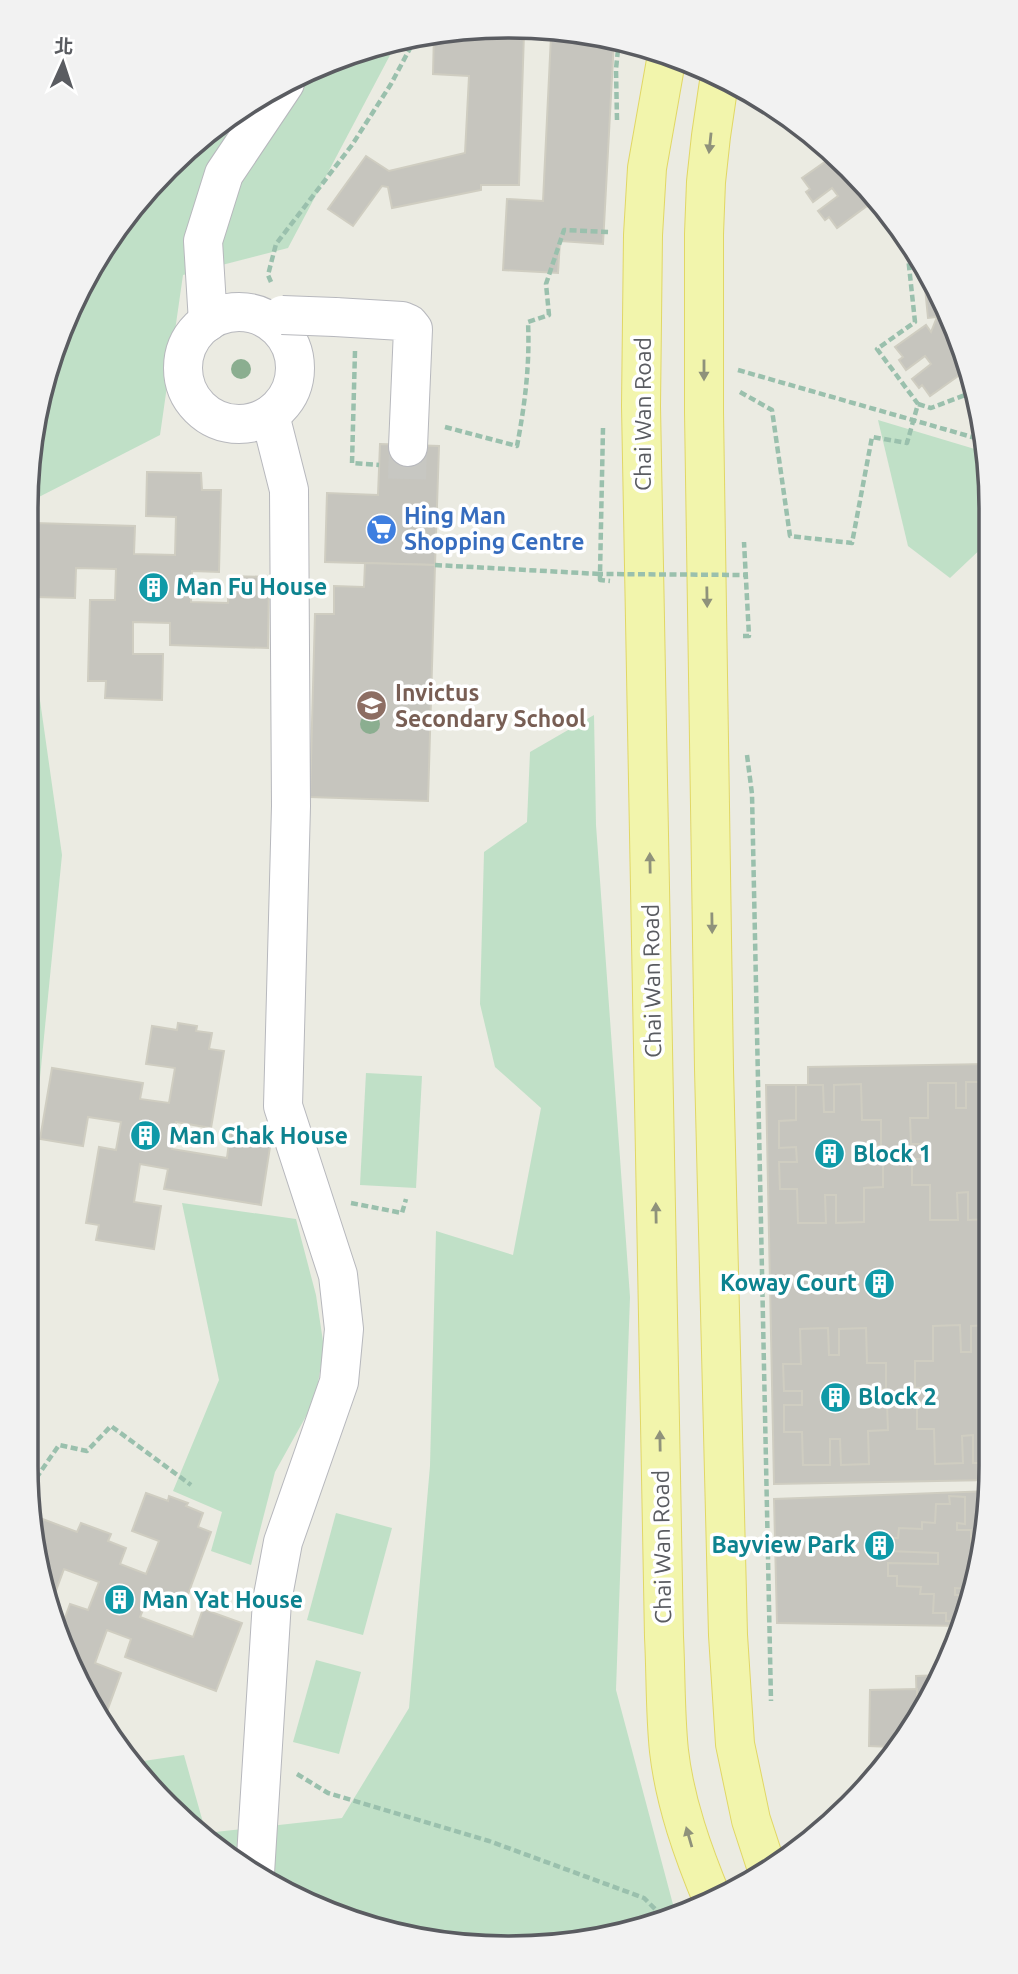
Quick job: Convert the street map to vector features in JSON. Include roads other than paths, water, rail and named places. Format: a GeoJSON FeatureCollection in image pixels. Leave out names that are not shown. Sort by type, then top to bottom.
{"type":"FeatureCollection","features":[{"type":"Feature","properties":{"kind":"main road","name":"Chai Wan Road"},"geometry":{"type":"LineString","coordinates":[[665,65],[647,168],[643,235],[641,405],[664,1623],[669,1751],[678,1800],[708,1891]]}},
{"type":"Feature","properties":{"kind":"main road"},"geometry":{"type":"LineString","coordinates":[[718,88],[706,182],[704,412],[714,1055],[728,1635],[735,1744],[751,1820],[764,1860]]}},
{"type":"Feature","properties":{"kind":"lane"},"geometry":{"type":"LineString","coordinates":[[208,322],[204,241],[224,174],[271,104]]}},
{"type":"Feature","properties":{"kind":"lane"},"geometry":{"type":"LineString","coordinates":[[266,314],[292,348],[295,367],[293,385],[284,402],[270,415],[254,422],[237,424],[220,421],[204,412],[192,400],[185,384],[183,366],[186,349],[195,334],[208,322],[221,316],[235,312],[402,321],[413,329],[393,456]]}},
{"type":"Feature","properties":{"kind":"lane"},"geometry":{"type":"LineString","coordinates":[[256,1861],[272,1601],[283,1542],[339,1382],[344,1329],[338,1275],[283,1106],[291,806],[289,490],[270,415]]}},
{"type":"Feature","properties":{"kind":"tunnel"},"geometry":{"type":"LineString","coordinates":[[407,479],[408,447]]}},
{"type":"Feature","properties":{"kind":"place","name":"Hing Man Shopping Centre"},"geometry":{"type":"Point","coordinates":[381,529]}},
{"type":"Feature","properties":{"kind":"place","name":"Man Fu House"},"geometry":{"type":"Point","coordinates":[153,587]}},
{"type":"Feature","properties":{"kind":"place","name":"Invictus Secondary School"},"geometry":{"type":"Point","coordinates":[372,706]}},
{"type":"Feature","properties":{"kind":"place","name":"Man Chak House"},"geometry":{"type":"Point","coordinates":[146,1136]}},
{"type":"Feature","properties":{"kind":"place","name":"Block 1"},"geometry":{"type":"Point","coordinates":[830,1154]}},
{"type":"Feature","properties":{"kind":"place","name":"Koway Court"},"geometry":{"type":"Point","coordinates":[880,1283]}},
{"type":"Feature","properties":{"kind":"place","name":"Block 2"},"geometry":{"type":"Point","coordinates":[835,1397]}},
{"type":"Feature","properties":{"kind":"place","name":"Bayview Park"},"geometry":{"type":"Point","coordinates":[879,1545]}},
{"type":"Feature","properties":{"kind":"place","name":"Man Yat House"},"geometry":{"type":"Point","coordinates":[119,1600]}}]}
